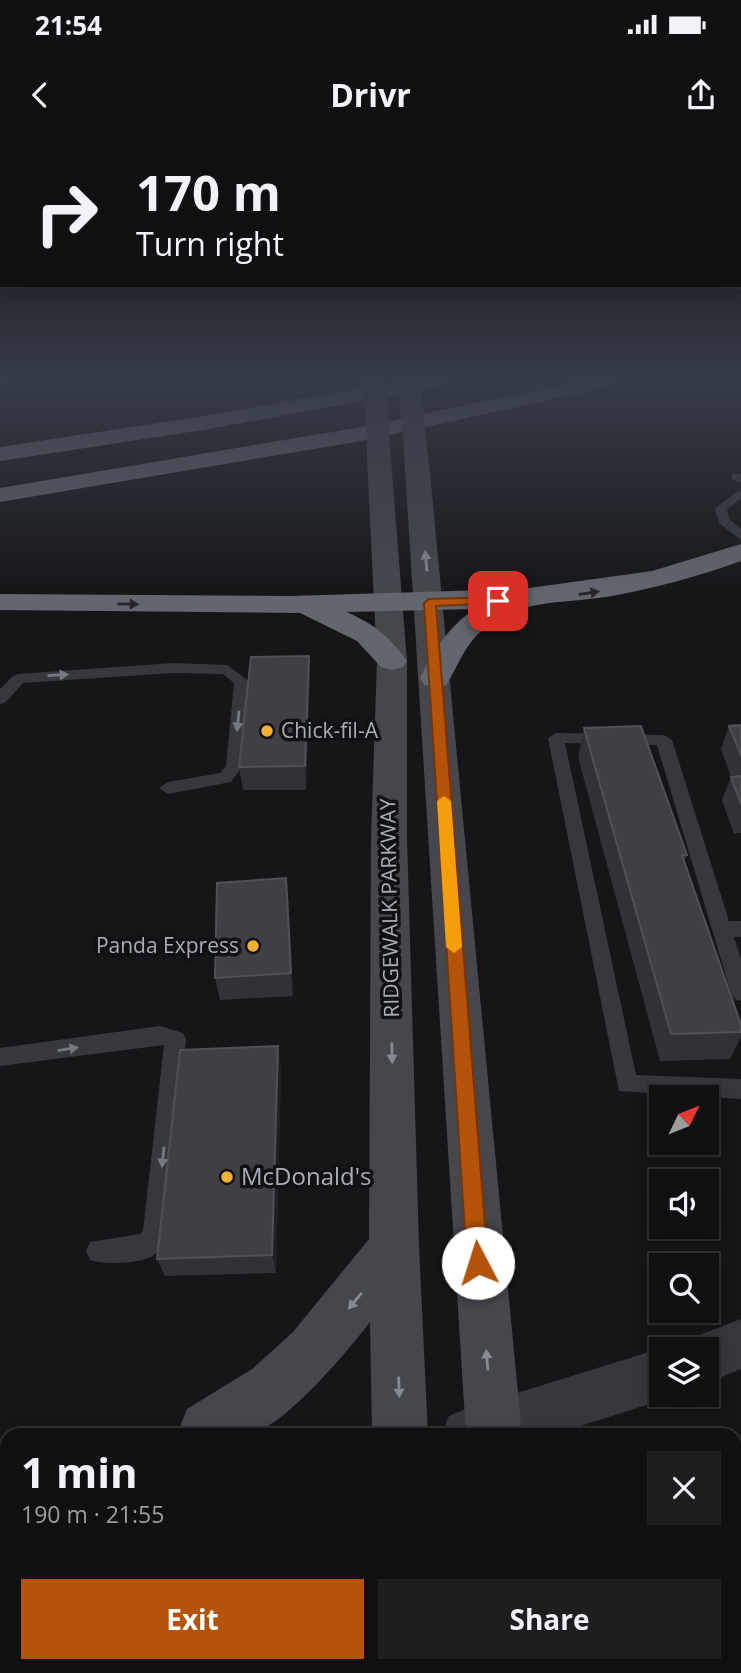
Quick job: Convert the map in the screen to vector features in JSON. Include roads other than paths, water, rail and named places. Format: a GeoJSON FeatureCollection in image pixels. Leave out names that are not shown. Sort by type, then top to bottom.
{"type":"FeatureCollection","features":[{"type":"Feature","properties":{"kind":"highway"},"geometry":{"type":"LineString","coordinates":[[0,470],[107,453]]}},
{"type":"Feature","properties":{"kind":"highway"},"geometry":{"type":"LineString","coordinates":[[0,495],[256,453]]}},
{"type":"Feature","properties":{"kind":"highway"},"geometry":{"type":"LineString","coordinates":[[0,487],[174,467]]}},
{"type":"Feature","properties":{"kind":"highway"},"geometry":{"type":"LineString","coordinates":[[0,602],[298,607],[521,600],[621,587],[698,569],[741,552]]}},
{"type":"Feature","properties":{"kind":"highway"},"geometry":{"type":"LineString","coordinates":[[435,678],[447,652],[471,623],[497,608],[521,600]]}},
{"type":"Feature","properties":{"kind":"highway"},"geometry":{"type":"LineString","coordinates":[[298,607],[358,628],[383,646],[392,660]]}},
{"type":"Feature","properties":{"kind":"main road","name":"RIDGEWALK PARKWAY"},"geometry":{"type":"LineString","coordinates":[[379,453],[392,660],[389,838],[394,1245],[400,1428]]}},
{"type":"Feature","properties":{"kind":"main road"},"geometry":{"type":"LineString","coordinates":[[416,453],[473,1208],[485,1428]]}},
{"type":"Feature","properties":{"kind":"main road"},"geometry":{"type":"LineString","coordinates":[[209,1428],[278,1383],[321,1343],[360,1296],[394,1245]]}},
{"type":"Feature","properties":{"kind":"street"},"geometry":{"type":"LineString","coordinates":[[719,1352],[741,1343]]}},
{"type":"Feature","properties":{"kind":"street"},"geometry":{"type":"LineString","coordinates":[[500,1428],[649,1378]]}},
{"type":"Feature","properties":{"kind":"lane"},"geometry":{"type":"LineString","coordinates":[[741,494],[721,508],[723,520],[741,536]]}},
{"type":"Feature","properties":{"kind":"lane"},"geometry":{"type":"LineString","coordinates":[[0,699],[18,679],[173,668],[227,670],[242,682],[234,767],[225,778],[168,788]]}},
{"type":"Feature","properties":{"kind":"lane"},"geometry":{"type":"LineString","coordinates":[[741,993],[732,929],[664,740],[556,738],[627,1084],[741,1088]]}},
{"type":"Feature","properties":{"kind":"lane"},"geometry":{"type":"LineString","coordinates":[[0,1057],[160,1035],[175,1039],[155,1236],[146,1246],[99,1251]]}},
{"type":"Feature","properties":{"kind":"place","name":"Chick-fil-A"},"geometry":{"type":"Point","coordinates":[267,731]}},
{"type":"Feature","properties":{"kind":"place","name":"Panda Express"},"geometry":{"type":"Point","coordinates":[253,946]}},
{"type":"Feature","properties":{"kind":"place","name":"McDonald's"},"geometry":{"type":"Point","coordinates":[227,1177]}}]}
